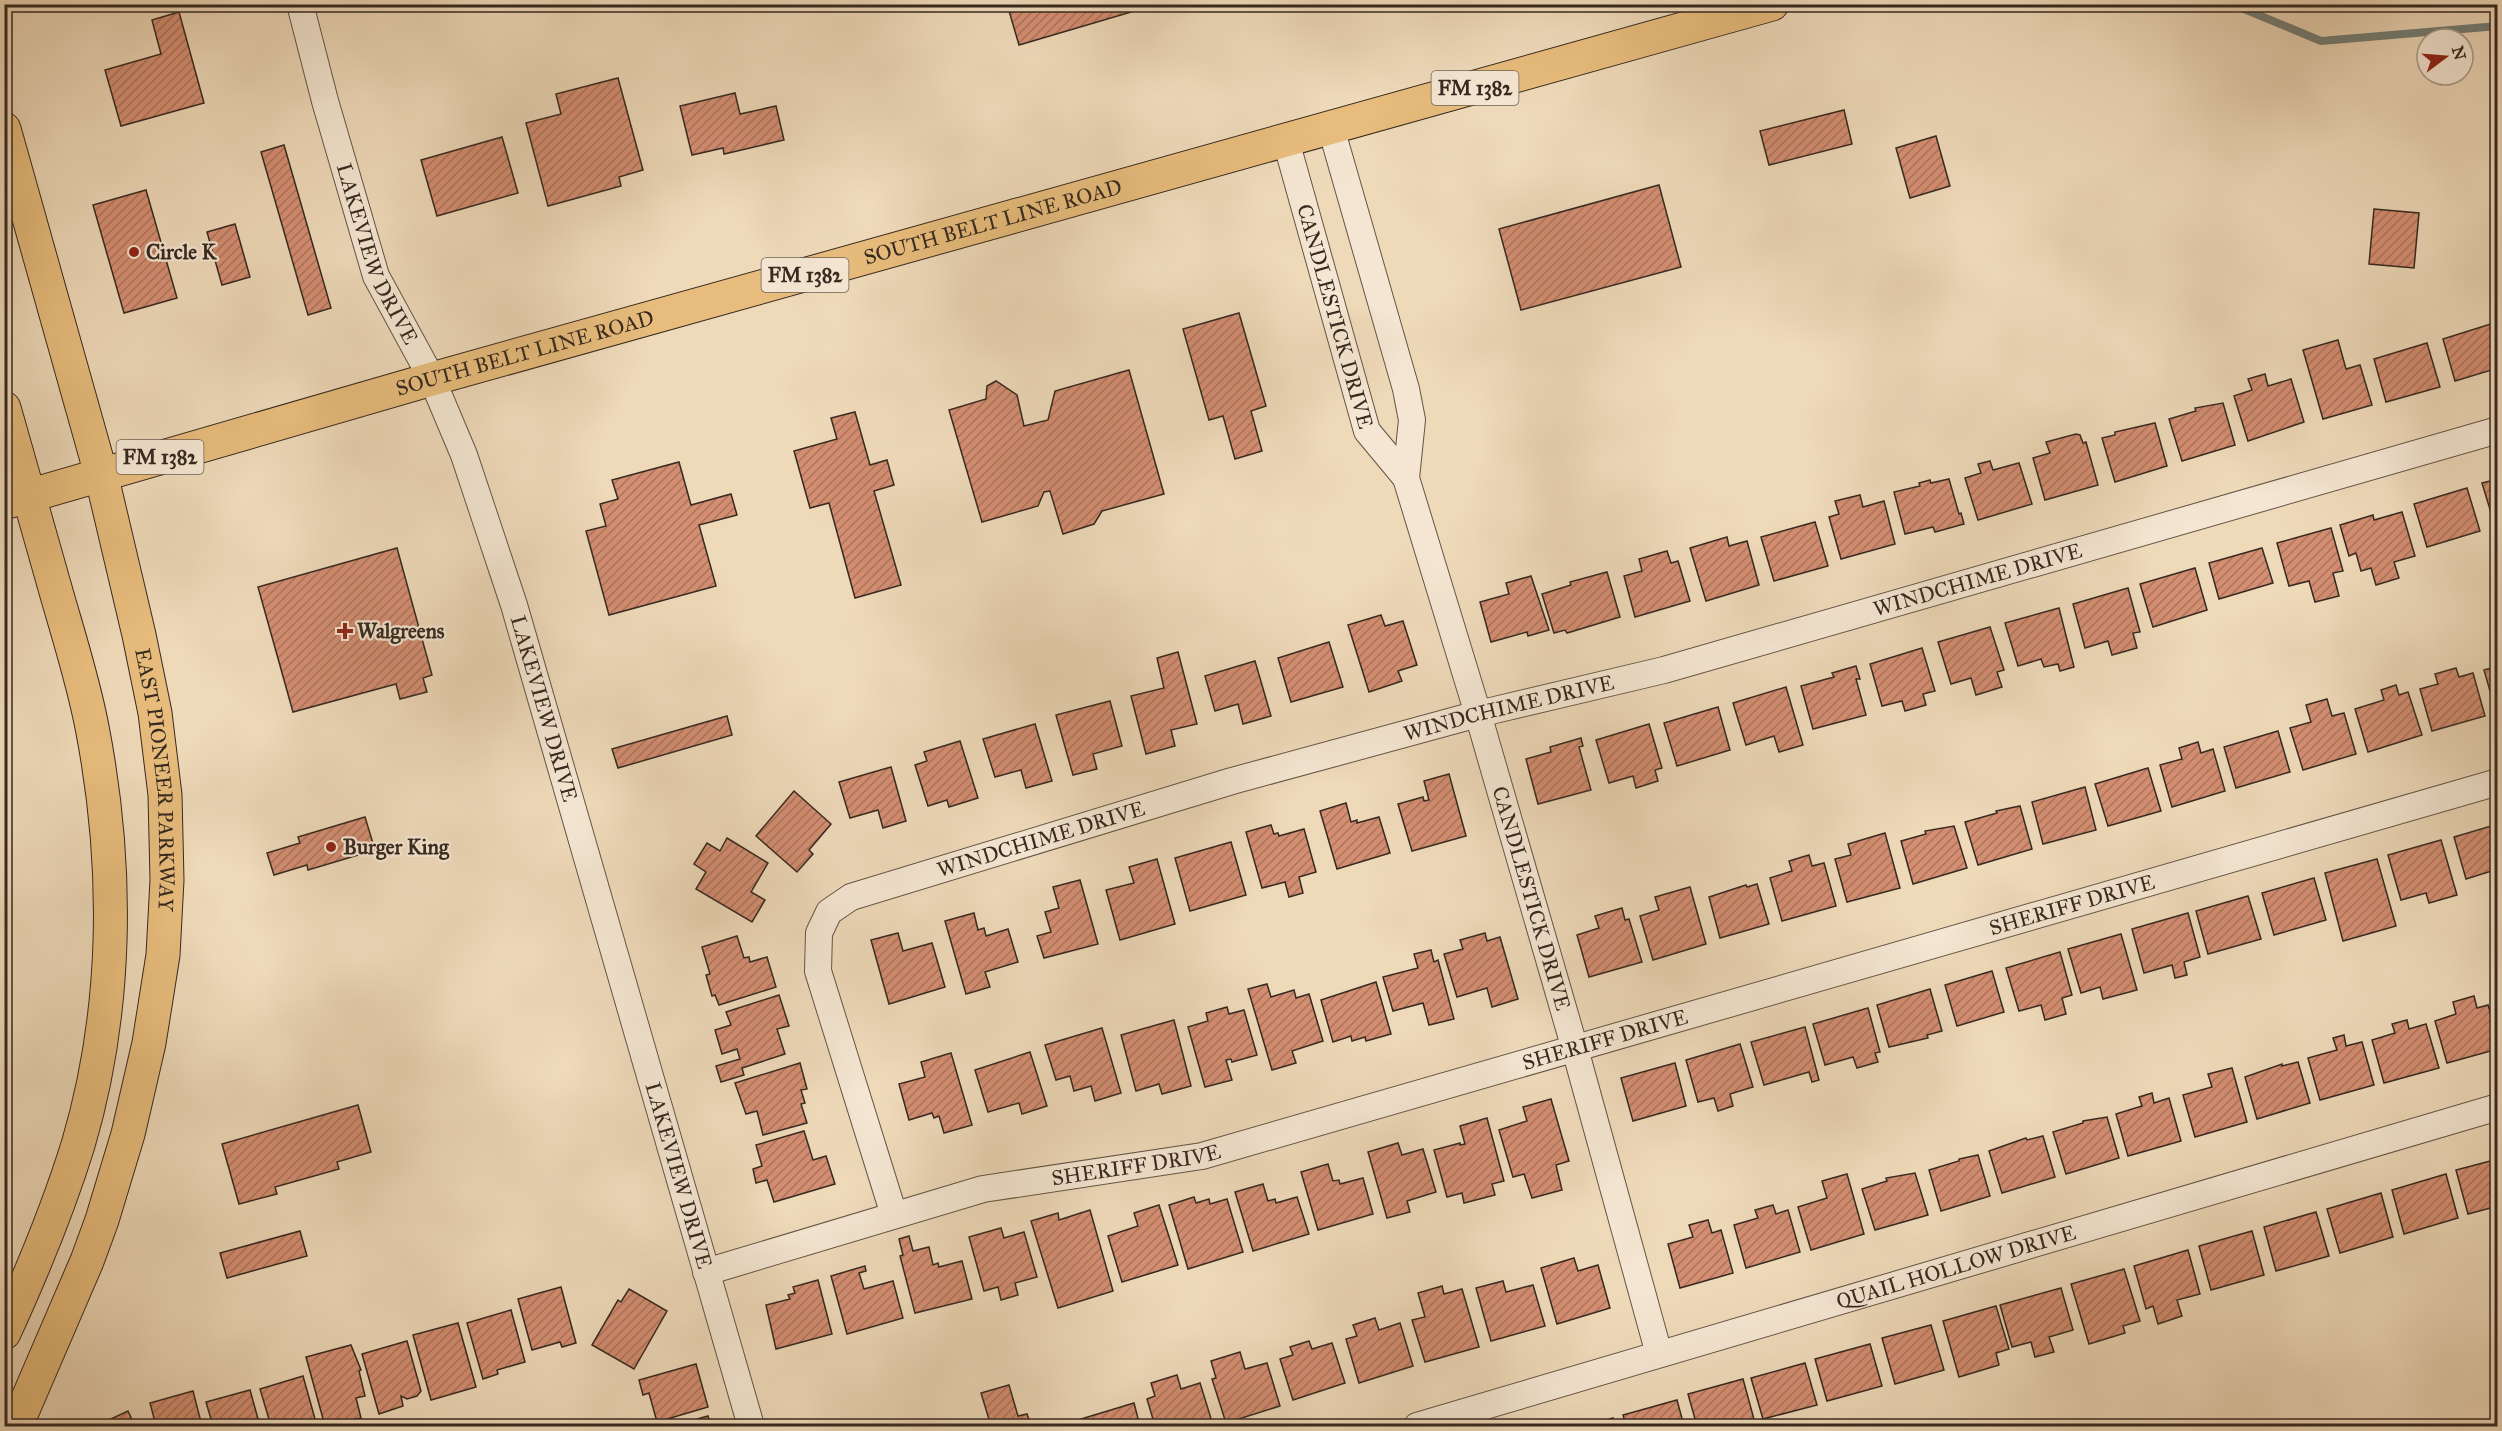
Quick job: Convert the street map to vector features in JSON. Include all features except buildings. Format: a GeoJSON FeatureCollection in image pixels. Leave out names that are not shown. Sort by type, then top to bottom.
{"type":"FeatureCollection","features":[{"type":"Feature","properties":{"kind":"main road","name":"SOUTH BELT LINE ROAD"},"geometry":{"type":"LineString","coordinates":[[17,499],[432,379],[1772,4]]}},
{"type":"Feature","properties":{"kind":"main road","name":"EAST PIONEER PARKWAY"},"geometry":{"type":"LineString","coordinates":[[4,129],[101,474],[155,713],[165,795],[167,880],[163,955],[149,1043],[128,1134],[87,1261],[16,1426]]}},
{"type":"Feature","properties":{"kind":"main road"},"geometry":{"type":"LineString","coordinates":[[4,408],[17,499],[72,646],[92,728],[105,815],[112,896],[109,981],[97,1066],[78,1145],[43,1243],[4,1333]]}},
{"type":"Feature","properties":{"kind":"main road"},"geometry":{"type":"LineString","coordinates":[[43,1243],[87,1261]]}},
{"type":"Feature","properties":{"kind":"street","name":"LAKEVIEW DRIVE"},"geometry":{"type":"LineString","coordinates":[[300,4],[325,101],[376,276],[432,379],[464,455],[514,605],[751,1426]]}},
{"type":"Feature","properties":{"kind":"street","name":"CANDLESTICK DRIVE"},"geometry":{"type":"LineString","coordinates":[[1331,128],[1406,389],[1412,420],[1406,478]]}},
{"type":"Feature","properties":{"kind":"street","name":"CANDLESTICK DRIVE"},"geometry":{"type":"LineString","coordinates":[[1286,141],[1367,431],[1406,478],[1478,714],[1575,1049],[1659,1354]]}},
{"type":"Feature","properties":{"kind":"street","name":"WINDCHIME DRIVE"},"geometry":{"type":"LineString","coordinates":[[894,1215],[818,971],[819,933],[829,912],[851,897],[1232,781],[1478,714],[1664,670],[2498,430]]}},
{"type":"Feature","properties":{"kind":"street","name":"SHERIFF DRIVE"},"geometry":{"type":"LineString","coordinates":[[706,1272],[983,1189],[1202,1156],[2498,782]]}},
{"type":"Feature","properties":{"kind":"street","name":"QUAIL HOLLOW DRIVE"},"geometry":{"type":"LineString","coordinates":[[1417,1426],[2498,1107]]}},
{"type":"Feature","properties":{"kind":"waterway"},"geometry":{"type":"LineString","coordinates":[[2232,4],[2321,41],[2498,26]]}},
{"type":"Feature","properties":{"kind":"place","name":"Circle K"},"geometry":{"type":"Point","coordinates":[134,252]}},
{"type":"Feature","properties":{"kind":"place","name":"Walgreens"},"geometry":{"type":"Point","coordinates":[345,631]}},
{"type":"Feature","properties":{"kind":"place","name":"Burger King"},"geometry":{"type":"Point","coordinates":[331,847]}}]}
